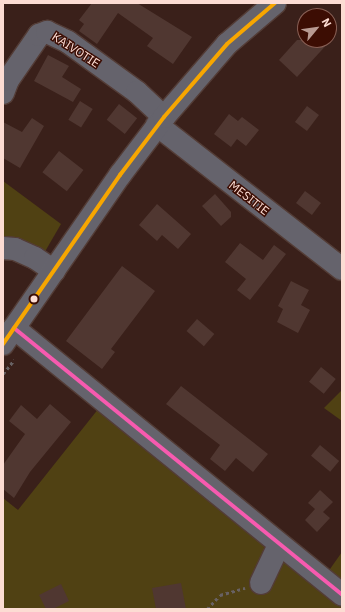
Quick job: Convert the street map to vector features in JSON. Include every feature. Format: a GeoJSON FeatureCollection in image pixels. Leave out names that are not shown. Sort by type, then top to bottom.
{"type":"FeatureCollection","features":[{"type":"Feature","properties":{"kind":"street"},"geometry":{"type":"LineString","coordinates":[[275,3],[227,44],[161,121],[9,336],[342,595]]}},
{"type":"Feature","properties":{"kind":"street","name":"KAIVOTIE"},"geometry":{"type":"LineString","coordinates":[[3,93],[8,80],[39,35],[47,32],[68,42],[131,88],[161,121]]}},
{"type":"Feature","properties":{"kind":"street","name":"MESITIE"},"geometry":{"type":"LineString","coordinates":[[161,121],[342,269]]}},
{"type":"Feature","properties":{"kind":"street"},"geometry":{"type":"LineString","coordinates":[[3,248],[15,249],[35,258],[54,271]]}},
{"type":"Feature","properties":{"kind":"street"},"geometry":{"type":"LineString","coordinates":[[262,583],[279,545]]}},
{"type":"Feature","properties":{"kind":"path"},"geometry":{"type":"LineString","coordinates":[[207,609],[220,594],[262,583]]}},
{"type":"Feature","properties":{"kind":"shaded area"},"geometry":{"type":"Polygon","coordinates":[[[3,181],[61,224],[43,255],[3,238],[3,181]]]}},
{"type":"Feature","properties":{"kind":"shaded area"},"geometry":{"type":"Polygon","coordinates":[[[342,390],[342,421],[324,408],[342,390]]]}},
{"type":"Feature","properties":{"kind":"shaded area"},"geometry":{"type":"Polygon","coordinates":[[[99,408],[318,586],[342,552],[342,609],[3,609],[3,498],[18,510],[99,408]]]}},
{"type":"Feature","properties":{"kind":"building"},"geometry":{"type":"Polygon","coordinates":[[[92,3],[137,3],[192,37],[173,64],[147,46],[153,38],[118,13],[97,44],[79,31],[84,24],[79,20],[92,3]]]}},
{"type":"Feature","properties":{"kind":"building"},"geometry":{"type":"Polygon","coordinates":[[[297,40],[297,48],[324,48],[297,77],[279,60],[297,40]]]}},
{"type":"Feature","properties":{"kind":"building"},"geometry":{"type":"Polygon","coordinates":[[[48,55],[69,66],[62,77],[81,89],[73,102],[34,81],[48,55]]]}},
{"type":"Feature","properties":{"kind":"building"},"geometry":{"type":"Polygon","coordinates":[[[80,101],[93,109],[81,128],[68,120],[80,101]]]}},
{"type":"Feature","properties":{"kind":"building"},"geometry":{"type":"Polygon","coordinates":[[[119,104],[137,118],[125,134],[107,120],[119,104]]]}},
{"type":"Feature","properties":{"kind":"building"},"geometry":{"type":"Polygon","coordinates":[[[307,106],[319,115],[307,131],[295,122],[307,106]]]}},
{"type":"Feature","properties":{"kind":"building"},"geometry":{"type":"Polygon","coordinates":[[[229,114],[238,121],[242,117],[259,130],[246,146],[237,139],[231,147],[214,134],[229,114]]]}},
{"type":"Feature","properties":{"kind":"building"},"geometry":{"type":"Polygon","coordinates":[[[32,118],[44,126],[20,168],[3,158],[3,122],[22,132],[32,118]]]}},
{"type":"Feature","properties":{"kind":"building"},"geometry":{"type":"Polygon","coordinates":[[[59,151],[83,170],[67,191],[42,172],[59,151]]]}},
{"type":"Feature","properties":{"kind":"building"},"geometry":{"type":"Polygon","coordinates":[[[305,191],[321,203],[312,215],[296,203],[305,191]]]}},
{"type":"Feature","properties":{"kind":"building"},"geometry":{"type":"Polygon","coordinates":[[[215,194],[231,212],[231,217],[221,226],[202,206],[215,194]]]}},
{"type":"Feature","properties":{"kind":"building"},"geometry":{"type":"Polygon","coordinates":[[[157,204],[191,234],[178,249],[162,235],[157,241],[139,225],[157,204]]]}},
{"type":"Feature","properties":{"kind":"building"},"geometry":{"type":"Polygon","coordinates":[[[240,243],[263,260],[274,245],[286,254],[250,300],[237,290],[246,279],[225,262],[240,243]]]}},
{"type":"Feature","properties":{"kind":"building"},"geometry":{"type":"Polygon","coordinates":[[[122,266],[155,291],[111,349],[115,352],[102,369],[66,341],[122,266]]]}},
{"type":"Feature","properties":{"kind":"building"},"geometry":{"type":"Polygon","coordinates":[[[291,281],[309,290],[301,305],[310,310],[298,333],[277,322],[283,309],[278,306],[291,281]]]}},
{"type":"Feature","properties":{"kind":"building"},"geometry":{"type":"Polygon","coordinates":[[[197,319],[214,334],[204,346],[187,331],[197,319]]]}},
{"type":"Feature","properties":{"kind":"building"},"geometry":{"type":"Polygon","coordinates":[[[321,367],[336,379],[324,394],[309,382],[321,367]]]}},
{"type":"Feature","properties":{"kind":"building"},"geometry":{"type":"Polygon","coordinates":[[[181,386],[268,454],[253,472],[236,458],[225,471],[210,459],[220,445],[166,404],[181,386]]]}},
{"type":"Feature","properties":{"kind":"building"},"geometry":{"type":"Polygon","coordinates":[[[50,404],[71,422],[30,472],[14,498],[3,489],[3,465],[25,434],[9,421],[21,405],[37,419],[50,404]]]}},
{"type":"Feature","properties":{"kind":"building"},"geometry":{"type":"Polygon","coordinates":[[[320,445],[339,461],[330,472],[311,456],[320,445]]]}},
{"type":"Feature","properties":{"kind":"building"},"geometry":{"type":"Polygon","coordinates":[[[320,490],[333,502],[323,512],[330,518],[317,532],[305,520],[315,509],[308,503],[320,490]]]}},
{"type":"Feature","properties":{"kind":"building"},"geometry":{"type":"Polygon","coordinates":[[[181,583],[186,609],[156,609],[152,588],[181,583]]]}},
{"type":"Feature","properties":{"kind":"building"},"geometry":{"type":"Polygon","coordinates":[[[61,584],[69,601],[53,609],[46,609],[39,595],[61,584]]]}},
{"type":"Feature","properties":{"kind":"transit line"},"geometry":{"type":"LineString","coordinates":[[3,344],[120,175],[164,117],[227,44],[275,3]]}},
{"type":"Feature","properties":{"kind":"transit line"},"geometry":{"type":"LineString","coordinates":[[14,328],[342,595]]}}]}
